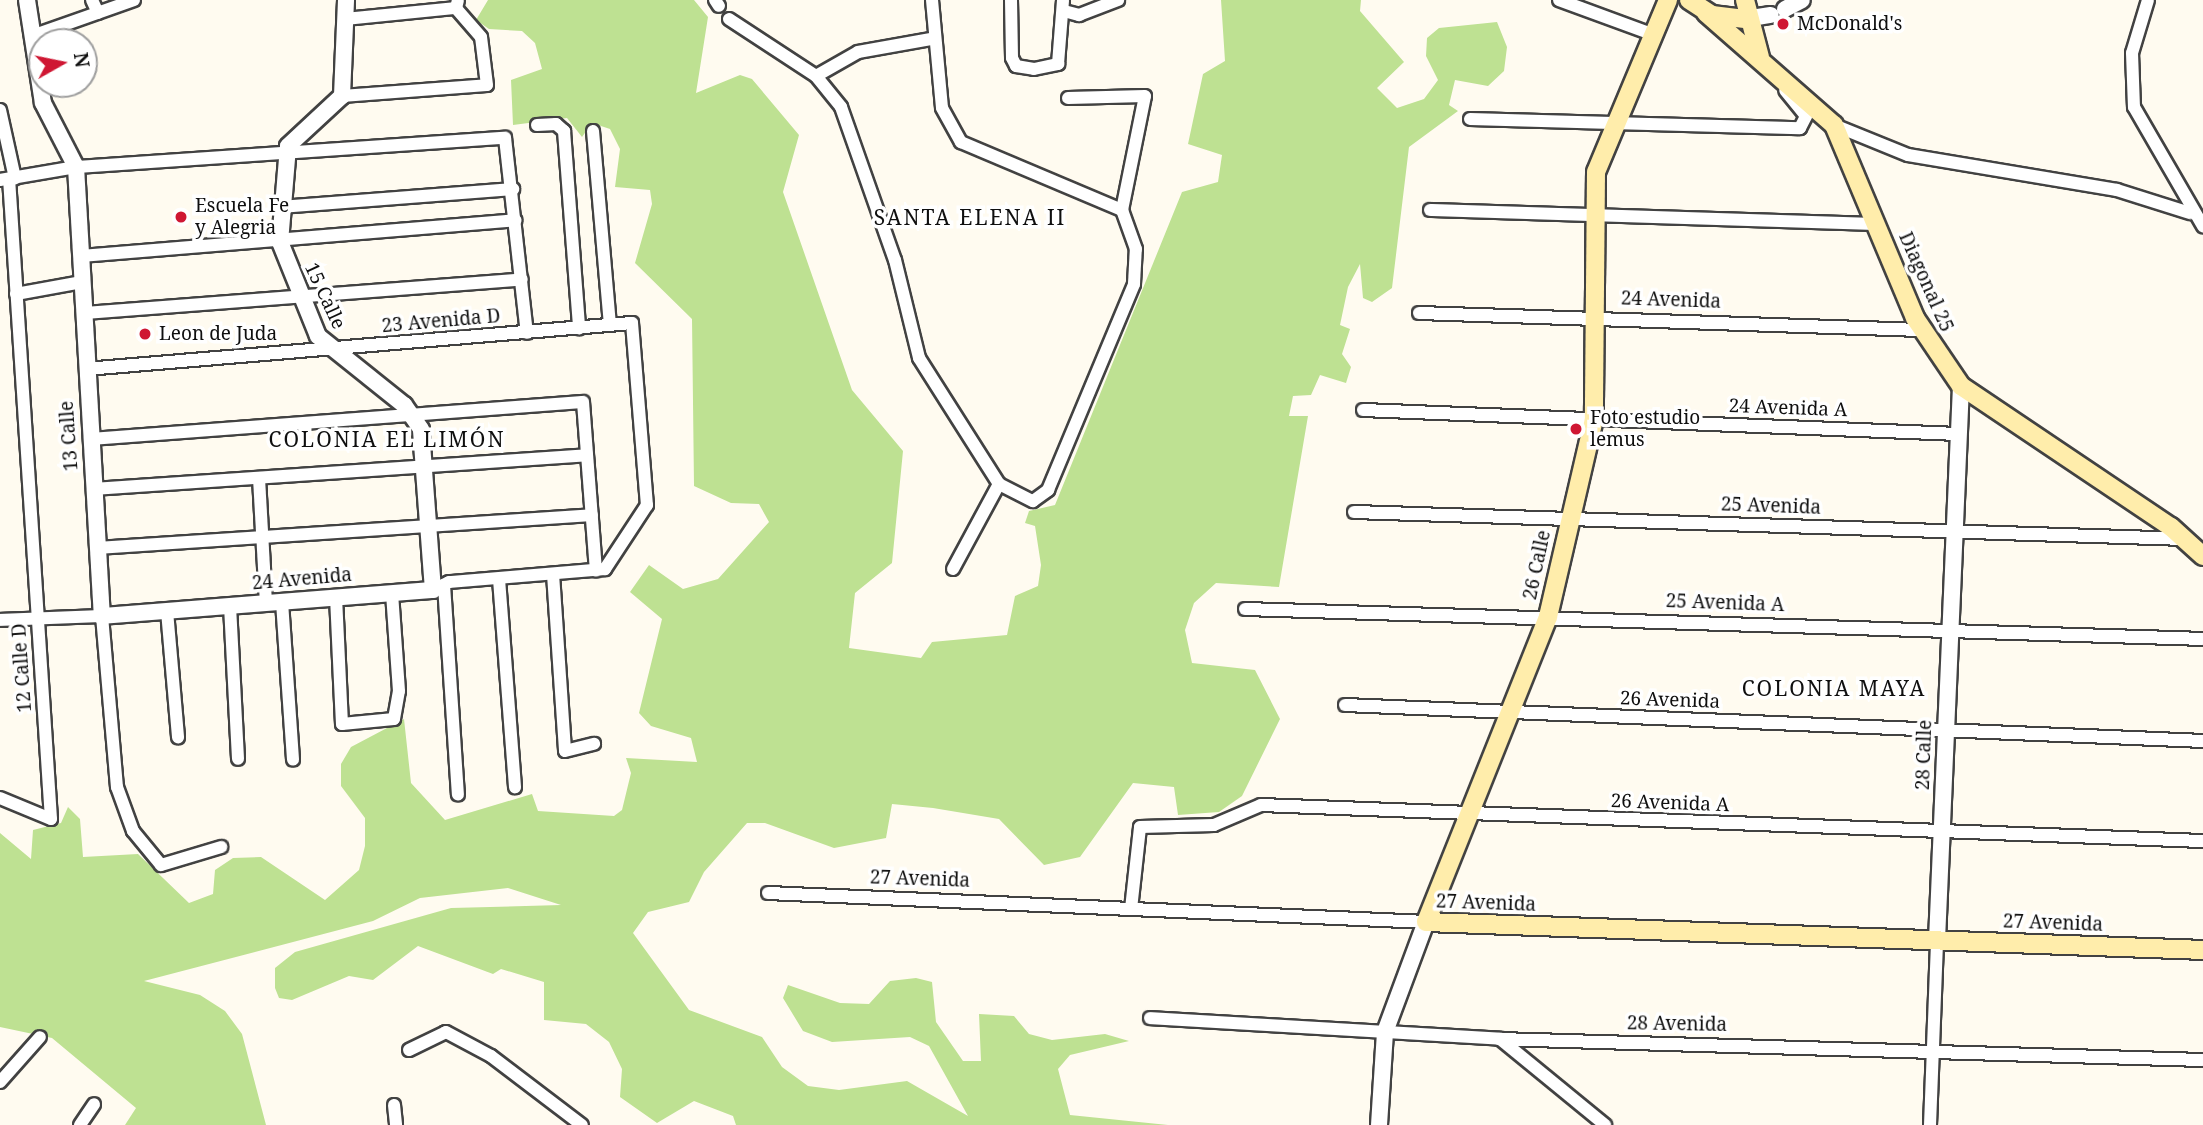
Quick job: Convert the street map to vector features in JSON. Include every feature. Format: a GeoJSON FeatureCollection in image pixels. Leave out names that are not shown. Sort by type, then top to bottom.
{"type":"FeatureCollection","features":[{"type":"Feature","properties":{"kind":"main road","name":"26 Calle"},"geometry":{"type":"LineString","coordinates":[[1426,922],[1548,617],[1568,519],[1594,419],[1592,215],[1596,172],[1668,0]]}},
{"type":"Feature","properties":{"kind":"main road","name":"Diagonal 25"},"geometry":{"type":"LineString","coordinates":[[1689,0],[1760,57],[1834,125],[1922,330],[1961,386],[2186,538],[2203,556]]}},
{"type":"Feature","properties":{"kind":"main road"},"geometry":{"type":"LineString","coordinates":[[1706,13],[1745,19],[1745,0]]}},
{"type":"Feature","properties":{"kind":"main road","name":"Diagonal 25"},"geometry":{"type":"LineString","coordinates":[[1745,19],[1760,57]]}},
{"type":"Feature","properties":{"kind":"main road","name":"27 Avenida"},"geometry":{"type":"LineString","coordinates":[[1426,922],[2203,950]]}},
{"type":"Feature","properties":{"kind":"street","name":"13 Calle"},"geometry":{"type":"LineString","coordinates":[[27,0],[31,28]]}},
{"type":"Feature","properties":{"kind":"street"},"geometry":{"type":"LineString","coordinates":[[92,0],[98,13]]}},
{"type":"Feature","properties":{"kind":"street"},"geometry":{"type":"LineString","coordinates":[[55,28],[134,0]]}},
{"type":"Feature","properties":{"kind":"street"},"geometry":{"type":"LineString","coordinates":[[342,96],[346,0]]}},
{"type":"Feature","properties":{"kind":"street"},"geometry":{"type":"LineString","coordinates":[[932,0],[931,39],[942,108],[961,142],[1122,210]]}},
{"type":"Feature","properties":{"kind":"street"},"geometry":{"type":"LineString","coordinates":[[1011,0],[1012,58],[1020,68],[1058,64],[1064,5],[1079,15],[1118,0]]}},
{"type":"Feature","properties":{"kind":"street"},"geometry":{"type":"LineString","coordinates":[[1559,0],[1652,34]]}},
{"type":"Feature","properties":{"kind":"street"},"geometry":{"type":"LineString","coordinates":[[1745,19],[1778,12],[1802,0]]}},
{"type":"Feature","properties":{"kind":"street"},"geometry":{"type":"LineString","coordinates":[[2148,0],[2135,35],[2132,98],[2190,213],[2203,226]]}},
{"type":"Feature","properties":{"kind":"street"},"geometry":{"type":"LineString","coordinates":[[285,154],[292,139],[342,96],[486,86],[481,37],[457,4],[345,19]]}},
{"type":"Feature","properties":{"kind":"street"},"geometry":{"type":"LineString","coordinates":[[729,19],[816,76],[841,107],[895,260],[919,358],[999,484],[1033,501],[1048,490],[1134,284],[1136,249],[1122,210],[1144,92],[1068,98]]}},
{"type":"Feature","properties":{"kind":"street"},"geometry":{"type":"LineString","coordinates":[[816,76],[858,52],[931,39]]}},
{"type":"Feature","properties":{"kind":"street"},"geometry":{"type":"LineString","coordinates":[[1470,119],[1805,124],[1806,116],[1760,57]]}},
{"type":"Feature","properties":{"kind":"street","name":"13 Calle"},"geometry":{"type":"LineString","coordinates":[[42,98],[76,167],[93,489],[117,787],[133,831],[161,866],[221,847]]}},
{"type":"Feature","properties":{"kind":"street","name":"12 Calle D"},"geometry":{"type":"LineString","coordinates":[[0,110],[8,179],[51,819],[0,798]]}},
{"type":"Feature","properties":{"kind":"street"},"geometry":{"type":"LineString","coordinates":[[537,125],[556,124],[564,131],[579,328]]}},
{"type":"Feature","properties":{"kind":"street"},"geometry":{"type":"LineString","coordinates":[[1834,125],[1908,155],[2117,190],[2190,213]]}},
{"type":"Feature","properties":{"kind":"street"},"geometry":{"type":"LineString","coordinates":[[593,131],[610,324]]}},
{"type":"Feature","properties":{"kind":"street"},"geometry":{"type":"LineString","coordinates":[[8,179],[76,167],[505,138],[513,189],[527,333]]}},
{"type":"Feature","properties":{"kind":"street","name":"15 Calle"},"geometry":{"type":"LineString","coordinates":[[285,154],[280,242],[299,297],[330,350],[413,415]]}},
{"type":"Feature","properties":{"kind":"street"},"geometry":{"type":"LineString","coordinates":[[280,207],[513,189]]}},
{"type":"Feature","properties":{"kind":"street"},"geometry":{"type":"LineString","coordinates":[[1430,210],[1877,224]]}},
{"type":"Feature","properties":{"kind":"street"},"geometry":{"type":"LineString","coordinates":[[81,256],[280,242],[516,220]]}},
{"type":"Feature","properties":{"kind":"street"},"geometry":{"type":"LineString","coordinates":[[85,313],[522,279]]}},
{"type":"Feature","properties":{"kind":"street"},"geometry":{"type":"LineString","coordinates":[[16,294],[82,282]]}},
{"type":"Feature","properties":{"kind":"street","name":"24 Avenida"},"geometry":{"type":"LineString","coordinates":[[1419,313],[1922,330]]}},
{"type":"Feature","properties":{"kind":"street","name":"23 Avenida D"},"geometry":{"type":"LineString","coordinates":[[86,369],[632,323],[647,505],[601,570]]}},
{"type":"Feature","properties":{"kind":"street","name":"28 Calle"},"geometry":{"type":"LineString","coordinates":[[1930,1125],[1961,386]]}},
{"type":"Feature","properties":{"kind":"street"},"geometry":{"type":"LineString","coordinates":[[90,439],[583,402],[592,515],[601,570]]}},
{"type":"Feature","properties":{"kind":"street","name":"24 Avenida A"},"geometry":{"type":"LineString","coordinates":[[1363,410],[1959,434]]}},
{"type":"Feature","properties":{"kind":"street"},"geometry":{"type":"LineString","coordinates":[[413,415],[425,466],[458,795]]}},
{"type":"Feature","properties":{"kind":"street"},"geometry":{"type":"LineString","coordinates":[[93,489],[587,455]]}},
{"type":"Feature","properties":{"kind":"street"},"geometry":{"type":"LineString","coordinates":[[259,478],[262,537],[274,602],[293,761]]}},
{"type":"Feature","properties":{"kind":"street"},"geometry":{"type":"LineString","coordinates":[[953,569],[999,484]]}},
{"type":"Feature","properties":{"kind":"street","name":"25 Avenida"},"geometry":{"type":"LineString","coordinates":[[1354,512],[2186,538]]}},
{"type":"Feature","properties":{"kind":"street"},"geometry":{"type":"LineString","coordinates":[[97,548],[592,515]]}},
{"type":"Feature","properties":{"kind":"street","name":"24 Avenida"},"geometry":{"type":"LineString","coordinates":[[0,620],[102,616],[392,593],[499,579],[601,570]]}},
{"type":"Feature","properties":{"kind":"street"},"geometry":{"type":"LineString","coordinates":[[553,574],[565,751],[594,744]]}},
{"type":"Feature","properties":{"kind":"street"},"geometry":{"type":"LineString","coordinates":[[499,579],[515,787]]}},
{"type":"Feature","properties":{"kind":"street"},"geometry":{"type":"LineString","coordinates":[[336,597],[342,724],[394,719],[399,691],[392,593]]}},
{"type":"Feature","properties":{"kind":"street"},"geometry":{"type":"LineString","coordinates":[[230,606],[239,759]]}},
{"type":"Feature","properties":{"kind":"street","name":"25 Avenida A"},"geometry":{"type":"LineString","coordinates":[[1245,609],[1951,629],[2203,639]]}},
{"type":"Feature","properties":{"kind":"street"},"geometry":{"type":"LineString","coordinates":[[167,611],[178,738]]}},
{"type":"Feature","properties":{"kind":"street","name":"26 Avenida"},"geometry":{"type":"LineString","coordinates":[[1345,705],[2203,741]]}},
{"type":"Feature","properties":{"kind":"street","name":"26 Avenida A"},"geometry":{"type":"LineString","coordinates":[[1131,909],[1140,827],[1214,825],[1261,805],[1468,816],[2203,841]]}},
{"type":"Feature","properties":{"kind":"street","name":"27 Avenida"},"geometry":{"type":"LineString","coordinates":[[768,893],[1426,922]]}},
{"type":"Feature","properties":{"kind":"street","name":"26 Calle"},"geometry":{"type":"LineString","coordinates":[[1379,1125],[1385,1032],[1426,922]]}},
{"type":"Feature","properties":{"kind":"street","name":"28 Avenida"},"geometry":{"type":"LineString","coordinates":[[1150,1018],[1499,1039],[1933,1049],[2203,1060]]}},
{"type":"Feature","properties":{"kind":"street"},"geometry":{"type":"LineString","coordinates":[[409,1050],[446,1032],[491,1056],[582,1125]]}},
{"type":"Feature","properties":{"kind":"street"},"geometry":{"type":"LineString","coordinates":[[0,1082],[40,1037]]}},
{"type":"Feature","properties":{"kind":"street"},"geometry":{"type":"LineString","coordinates":[[1499,1039],[1605,1125]]}},
{"type":"Feature","properties":{"kind":"street"},"geometry":{"type":"LineString","coordinates":[[80,1125],[94,1104]]}},
{"type":"Feature","properties":{"kind":"street"},"geometry":{"type":"LineString","coordinates":[[394,1105],[396,1125]]}},
{"type":"Feature","properties":{"kind":"green space"},"geometry":{"type":"Polygon","coordinates":[[[488,0],[694,0],[708,17],[696,93],[740,75],[752,79],[799,135],[783,192],[852,390],[903,451],[892,563],[855,593],[849,648],[921,658],[932,642],[1007,635],[1015,596],[1038,586],[1041,565],[1035,526],[1025,523],[1029,511],[1055,505],[1182,192],[1218,182],[1222,155],[1188,144],[1203,74],[1225,61],[1221,0],[1361,0],[1360,11],[1404,62],[1377,88],[1397,108],[1424,99],[1438,80],[1426,56],[1427,38],[1439,28],[1497,22],[1507,47],[1504,71],[1488,86],[1455,80],[1449,105],[1458,111],[1409,147],[1392,288],[1372,302],[1363,298],[1360,264],[1348,287],[1340,325],[1350,329],[1342,354],[1351,367],[1346,383],[1320,375],[1311,395],[1293,396],[1289,416],[1308,416],[1279,587],[1216,583],[1194,603],[1185,630],[1192,663],[1255,670],[1280,719],[1242,796],[1219,812],[1178,815],[1174,787],[1133,783],[1080,857],[1044,865],[999,819],[933,808],[892,804],[886,838],[834,848],[765,823],[747,823],[704,872],[689,902],[648,912],[633,933],[689,1010],[762,1037],[782,1067],[808,1086],[839,1090],[907,1081],[968,1116],[929,1046],[910,1037],[832,1042],[803,1031],[783,998],[788,985],[840,1003],[869,1004],[890,981],[916,978],[932,982],[936,1022],[963,1061],[981,1061],[979,1014],[1014,1016],[1029,1034],[1052,1040],[1105,1034],[1129,1041],[1070,1055],[1058,1069],[1070,1115],[1168,1125],[736,1125],[733,1116],[694,1101],[657,1123],[620,1097],[622,1069],[609,1042],[586,1024],[544,1020],[544,982],[501,969],[493,974],[418,946],[373,980],[349,976],[292,1000],[279,998],[275,988],[275,968],[295,952],[451,908],[561,905],[508,888],[420,898],[373,921],[144,981],[200,995],[225,1011],[242,1034],[266,1125],[125,1125],[136,1108],[52,1038],[0,1027],[0,833],[31,859],[33,830],[61,823],[68,807],[80,819],[83,857],[138,854],[189,903],[213,894],[215,870],[233,858],[261,857],[325,900],[359,870],[365,846],[365,818],[341,786],[341,764],[351,747],[404,719],[411,783],[445,820],[532,794],[538,811],[614,816],[622,810],[631,773],[626,758],[697,762],[691,738],[651,726],[639,713],[662,619],[630,592],[649,565],[683,589],[718,579],[769,522],[759,504],[731,503],[694,486],[692,319],[635,263],[652,204],[650,190],[615,187],[620,149],[610,129],[592,123],[582,137],[567,118],[513,125],[511,80],[542,69],[535,43],[522,31],[489,29],[476,20],[488,0]]]}},
{"type":"Feature","properties":{"kind":"place","name":"McDonald's"},"geometry":{"type":"Point","coordinates":[1783,24]}},
{"type":"Feature","properties":{"kind":"place","name":"Escuela Fe y Alegria"},"geometry":{"type":"Point","coordinates":[181,217]}},
{"type":"Feature","properties":{"kind":"place","name":"Leon de Juda"},"geometry":{"type":"Point","coordinates":[145,334]}},
{"type":"Feature","properties":{"kind":"place","name":"Foto estudio lemus"},"geometry":{"type":"Point","coordinates":[1576,429]}},
{"type":"Feature","properties":{"kind":"district","name":"SANTA ELENA II"},"geometry":{"type":"Point","coordinates":[970,217]}},
{"type":"Feature","properties":{"kind":"district","name":"COLONIA EL LIMÓN"},"geometry":{"type":"Point","coordinates":[387,439]}},
{"type":"Feature","properties":{"kind":"district","name":"COLONIA MAYA"},"geometry":{"type":"Point","coordinates":[1834,688]}}]}
